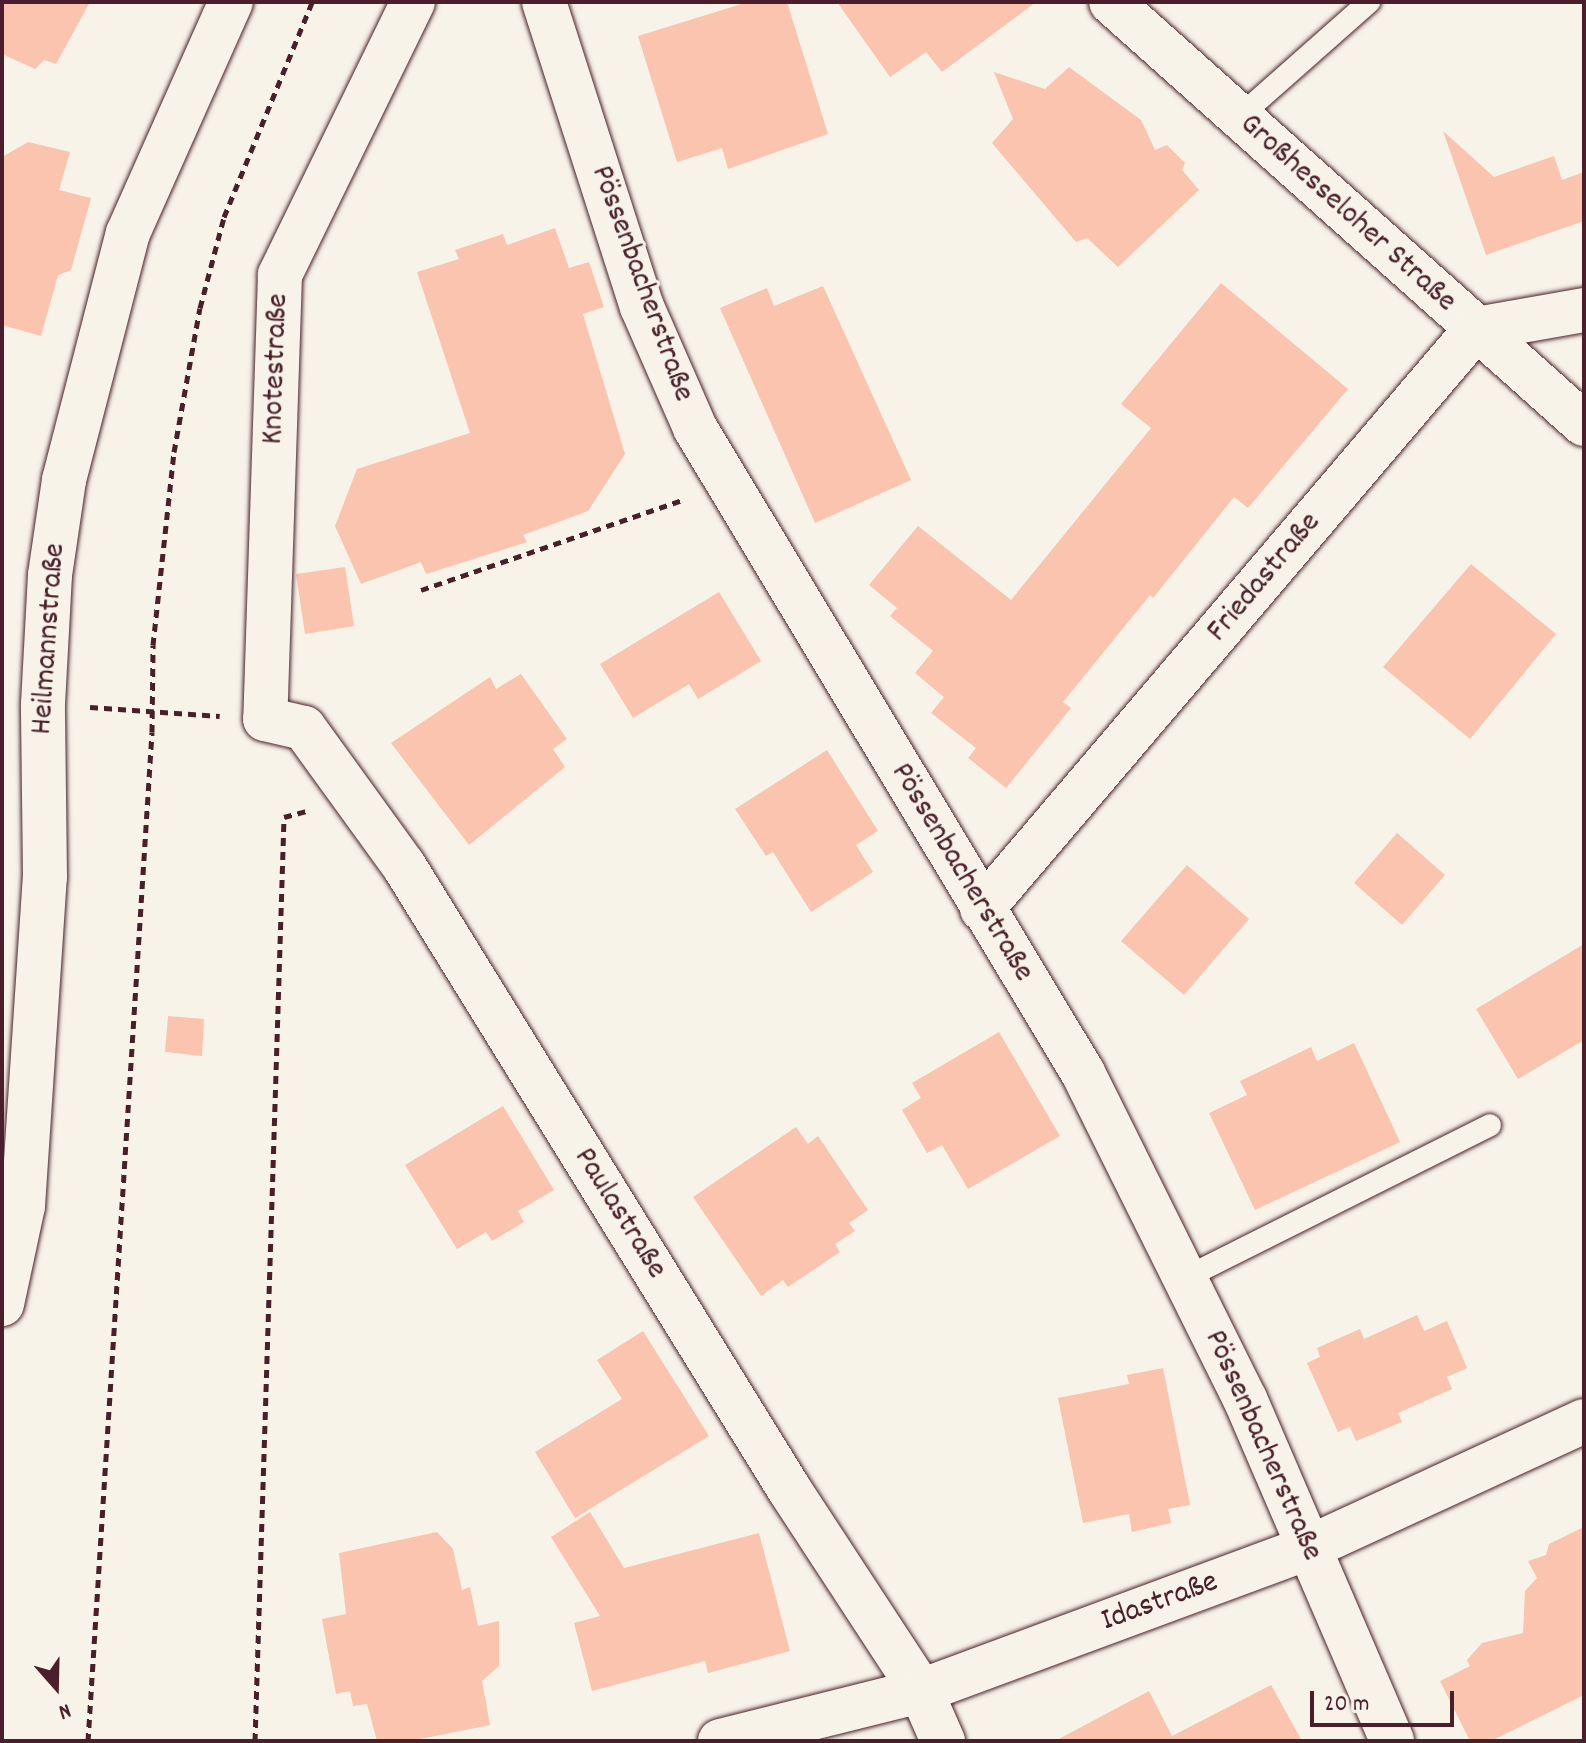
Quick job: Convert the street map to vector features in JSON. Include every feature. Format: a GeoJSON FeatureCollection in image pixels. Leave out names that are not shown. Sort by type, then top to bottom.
{"type":"FeatureCollection","features":[{"type":"Feature","properties":{"kind":"street","name":"Heilmannstraße"},"geometry":{"type":"LineString","coordinates":[[2,1304],[23,1206],[45,877],[43,704],[50,575],[64,480],[128,233],[231,2]]}},
{"type":"Feature","properties":{"kind":"street","name":"Knotestraße"},"geometry":{"type":"LineString","coordinates":[[265,719],[280,275],[413,2]]}},
{"type":"Feature","properties":{"kind":"street","name":"Pössenbacherstraße"},"geometry":{"type":"LineString","coordinates":[[544,2],[642,307],[695,428],[1083,1073],[1245,1399],[1392,1741]]}},
{"type":"Feature","properties":{"kind":"street","name":"Großhesseloher Straße"},"geometry":{"type":"LineString","coordinates":[[1111,2],[1584,424]]}},
{"type":"Feature","properties":{"kind":"street"},"geometry":{"type":"LineString","coordinates":[[1476,329],[1584,310]]}},
{"type":"Feature","properties":{"kind":"street","name":"Friedastraße"},"geometry":{"type":"LineString","coordinates":[[982,909],[1476,329]]}},
{"type":"Feature","properties":{"kind":"street","name":"Paulastraße"},"geometry":{"type":"LineString","coordinates":[[265,719],[304,728],[358,796],[789,1489],[921,1691],[943,1741]]}},
{"type":"Feature","properties":{"kind":"street","name":"Idastraße"},"geometry":{"type":"LineString","coordinates":[[720,1741],[921,1691],[1308,1548],[1584,1421]]}},
{"type":"Feature","properties":{"kind":"lane"},"geometry":{"type":"LineString","coordinates":[[1239,117],[1369,2]]}},
{"type":"Feature","properties":{"kind":"lane"},"geometry":{"type":"LineString","coordinates":[[1185,1278],[1490,1125]]}},
{"type":"Feature","properties":{"kind":"path"},"geometry":{"type":"LineString","coordinates":[[88,1741],[152,732],[153,645],[174,452],[200,308],[229,202],[312,2]]}},
{"type":"Feature","properties":{"kind":"path"},"geometry":{"type":"LineString","coordinates":[[421,590],[729,485]]}},
{"type":"Feature","properties":{"kind":"path"},"geometry":{"type":"LineString","coordinates":[[43,704],[265,719]]}},
{"type":"Feature","properties":{"kind":"path"},"geometry":{"type":"LineString","coordinates":[[255,1741],[284,817],[358,796]]}},
{"type":"Feature","properties":{"kind":"building"},"geometry":{"type":"Polygon","coordinates":[[[2,2],[90,2],[56,64],[44,60],[35,69],[2,54],[2,2]]]}},
{"type":"Feature","properties":{"kind":"building"},"geometry":{"type":"Polygon","coordinates":[[[748,2],[787,2],[828,134],[728,169],[722,148],[677,162],[638,36],[748,2]]]}},
{"type":"Feature","properties":{"kind":"building"},"geometry":{"type":"Polygon","coordinates":[[[837,2],[1036,2],[942,72],[926,52],[890,77],[837,2]]]}},
{"type":"Feature","properties":{"kind":"building"},"geometry":{"type":"Polygon","coordinates":[[[1069,67],[1141,120],[1155,150],[1167,145],[1185,163],[1182,170],[1199,190],[1118,267],[1087,238],[1076,242],[992,143],[1013,119],[994,72],[1045,89],[1069,67]]]}},
{"type":"Feature","properties":{"kind":"building"},"geometry":{"type":"Polygon","coordinates":[[[1443,131],[1494,177],[1554,156],[1562,180],[1584,172],[1584,221],[1486,255],[1443,131]]]}},
{"type":"Feature","properties":{"kind":"building"},"geometry":{"type":"Polygon","coordinates":[[[28,142],[70,152],[59,190],[91,198],[71,270],[58,275],[41,336],[2,325],[2,157],[28,142]]]}},
{"type":"Feature","properties":{"kind":"building"},"geometry":{"type":"Polygon","coordinates":[[[555,228],[569,268],[589,262],[604,307],[583,314],[625,454],[588,511],[523,535],[527,542],[426,574],[421,562],[361,584],[335,526],[357,469],[470,433],[417,272],[459,259],[455,250],[503,234],[507,245],[555,228]]]}},
{"type":"Feature","properties":{"kind":"building"},"geometry":{"type":"Polygon","coordinates":[[[1221,283],[1348,389],[1248,508],[1234,497],[1153,598],[1150,595],[1063,702],[1071,708],[1006,788],[968,758],[976,748],[931,713],[944,697],[915,673],[933,651],[890,616],[897,608],[869,585],[918,526],[1011,600],[1151,428],[1121,404],[1221,283]]]}},
{"type":"Feature","properties":{"kind":"building"},"geometry":{"type":"Polygon","coordinates":[[[823,286],[911,480],[815,523],[720,308],[767,288],[774,306],[823,286]]]}},
{"type":"Feature","properties":{"kind":"building"},"geometry":{"type":"Polygon","coordinates":[[[1471,564],[1556,634],[1470,739],[1383,667],[1471,564]]]}},
{"type":"Feature","properties":{"kind":"building"},"geometry":{"type":"Polygon","coordinates":[[[345,567],[354,626],[305,634],[296,574],[345,567]]]}},
{"type":"Feature","properties":{"kind":"building"},"geometry":{"type":"Polygon","coordinates":[[[719,592],[761,661],[698,699],[689,684],[633,718],[600,664],[719,592]]]}},
{"type":"Feature","properties":{"kind":"building"},"geometry":{"type":"Polygon","coordinates":[[[521,674],[567,739],[553,749],[565,767],[469,845],[391,743],[490,677],[496,689],[521,674]]]}},
{"type":"Feature","properties":{"kind":"building"},"geometry":{"type":"Polygon","coordinates":[[[827,750],[878,831],[856,845],[873,872],[811,912],[773,852],[766,856],[735,809],[827,750]]]}},
{"type":"Feature","properties":{"kind":"building"},"geometry":{"type":"Polygon","coordinates":[[[1397,833],[1445,875],[1402,925],[1354,883],[1397,833]]]}},
{"type":"Feature","properties":{"kind":"building"},"geometry":{"type":"Polygon","coordinates":[[[1187,865],[1249,919],[1184,995],[1121,941],[1187,865]]]}},
{"type":"Feature","properties":{"kind":"building"},"geometry":{"type":"Polygon","coordinates":[[[1584,944],[1584,1040],[1518,1079],[1476,1009],[1584,944]]]}},
{"type":"Feature","properties":{"kind":"building"},"geometry":{"type":"Polygon","coordinates":[[[168,1016],[204,1019],[202,1056],[165,1052],[168,1016]]]}},
{"type":"Feature","properties":{"kind":"building"},"geometry":{"type":"Polygon","coordinates":[[[999,1032],[1060,1136],[968,1189],[942,1145],[927,1153],[902,1110],[921,1098],[912,1083],[999,1032]]]}},
{"type":"Feature","properties":{"kind":"building"},"geometry":{"type":"Polygon","coordinates":[[[1354,1043],[1400,1142],[1255,1210],[1209,1113],[1247,1095],[1240,1081],[1311,1047],[1317,1061],[1354,1043]]]}},
{"type":"Feature","properties":{"kind":"building"},"geometry":{"type":"Polygon","coordinates":[[[503,1106],[554,1190],[518,1211],[524,1222],[492,1241],[486,1232],[457,1249],[405,1165],[503,1106]]]}},
{"type":"Feature","properties":{"kind":"building"},"geometry":{"type":"Polygon","coordinates":[[[796,1127],[808,1144],[818,1136],[868,1210],[849,1223],[855,1231],[835,1244],[840,1252],[788,1287],[783,1280],[761,1296],[693,1197],[796,1127]]]}},
{"type":"Feature","properties":{"kind":"building"},"geometry":{"type":"Polygon","coordinates":[[[1417,1315],[1424,1331],[1447,1321],[1467,1368],[1447,1377],[1452,1389],[1398,1413],[1402,1422],[1356,1441],[1350,1427],[1338,1432],[1307,1363],[1320,1357],[1317,1348],[1360,1329],[1364,1339],[1417,1315]]]}},
{"type":"Feature","properties":{"kind":"building"},"geometry":{"type":"Polygon","coordinates":[[[643,1331],[709,1436],[575,1518],[535,1452],[622,1399],[597,1360],[643,1331]]]}},
{"type":"Feature","properties":{"kind":"building"},"geometry":{"type":"Polygon","coordinates":[[[1163,1368],[1190,1505],[1168,1509],[1171,1523],[1132,1532],[1129,1514],[1083,1523],[1058,1398],[1129,1384],[1127,1375],[1163,1368]]]}},
{"type":"Feature","properties":{"kind":"building"},"geometry":{"type":"Polygon","coordinates":[[[590,1512],[624,1568],[759,1533],[790,1651],[708,1673],[705,1661],[592,1691],[574,1623],[600,1616],[551,1537],[590,1512]]]}},
{"type":"Feature","properties":{"kind":"building"},"geometry":{"type":"Polygon","coordinates":[[[1584,1527],[1584,1695],[1491,1741],[1470,1741],[1440,1681],[1470,1666],[1467,1660],[1482,1643],[1523,1633],[1525,1591],[1537,1578],[1528,1561],[1546,1555],[1549,1544],[1584,1527]]]}},
{"type":"Feature","properties":{"kind":"building"},"geometry":{"type":"Polygon","coordinates":[[[437,1532],[453,1549],[462,1590],[470,1587],[478,1626],[499,1621],[499,1666],[482,1681],[490,1725],[410,1741],[377,1741],[367,1704],[353,1706],[350,1691],[336,1694],[322,1619],[346,1614],[339,1553],[437,1532]]]}},
{"type":"Feature","properties":{"kind":"building"},"geometry":{"type":"Polygon","coordinates":[[[1271,1685],[1302,1741],[1055,1741],[1149,1691],[1172,1736],[1271,1685]]]}}]}
